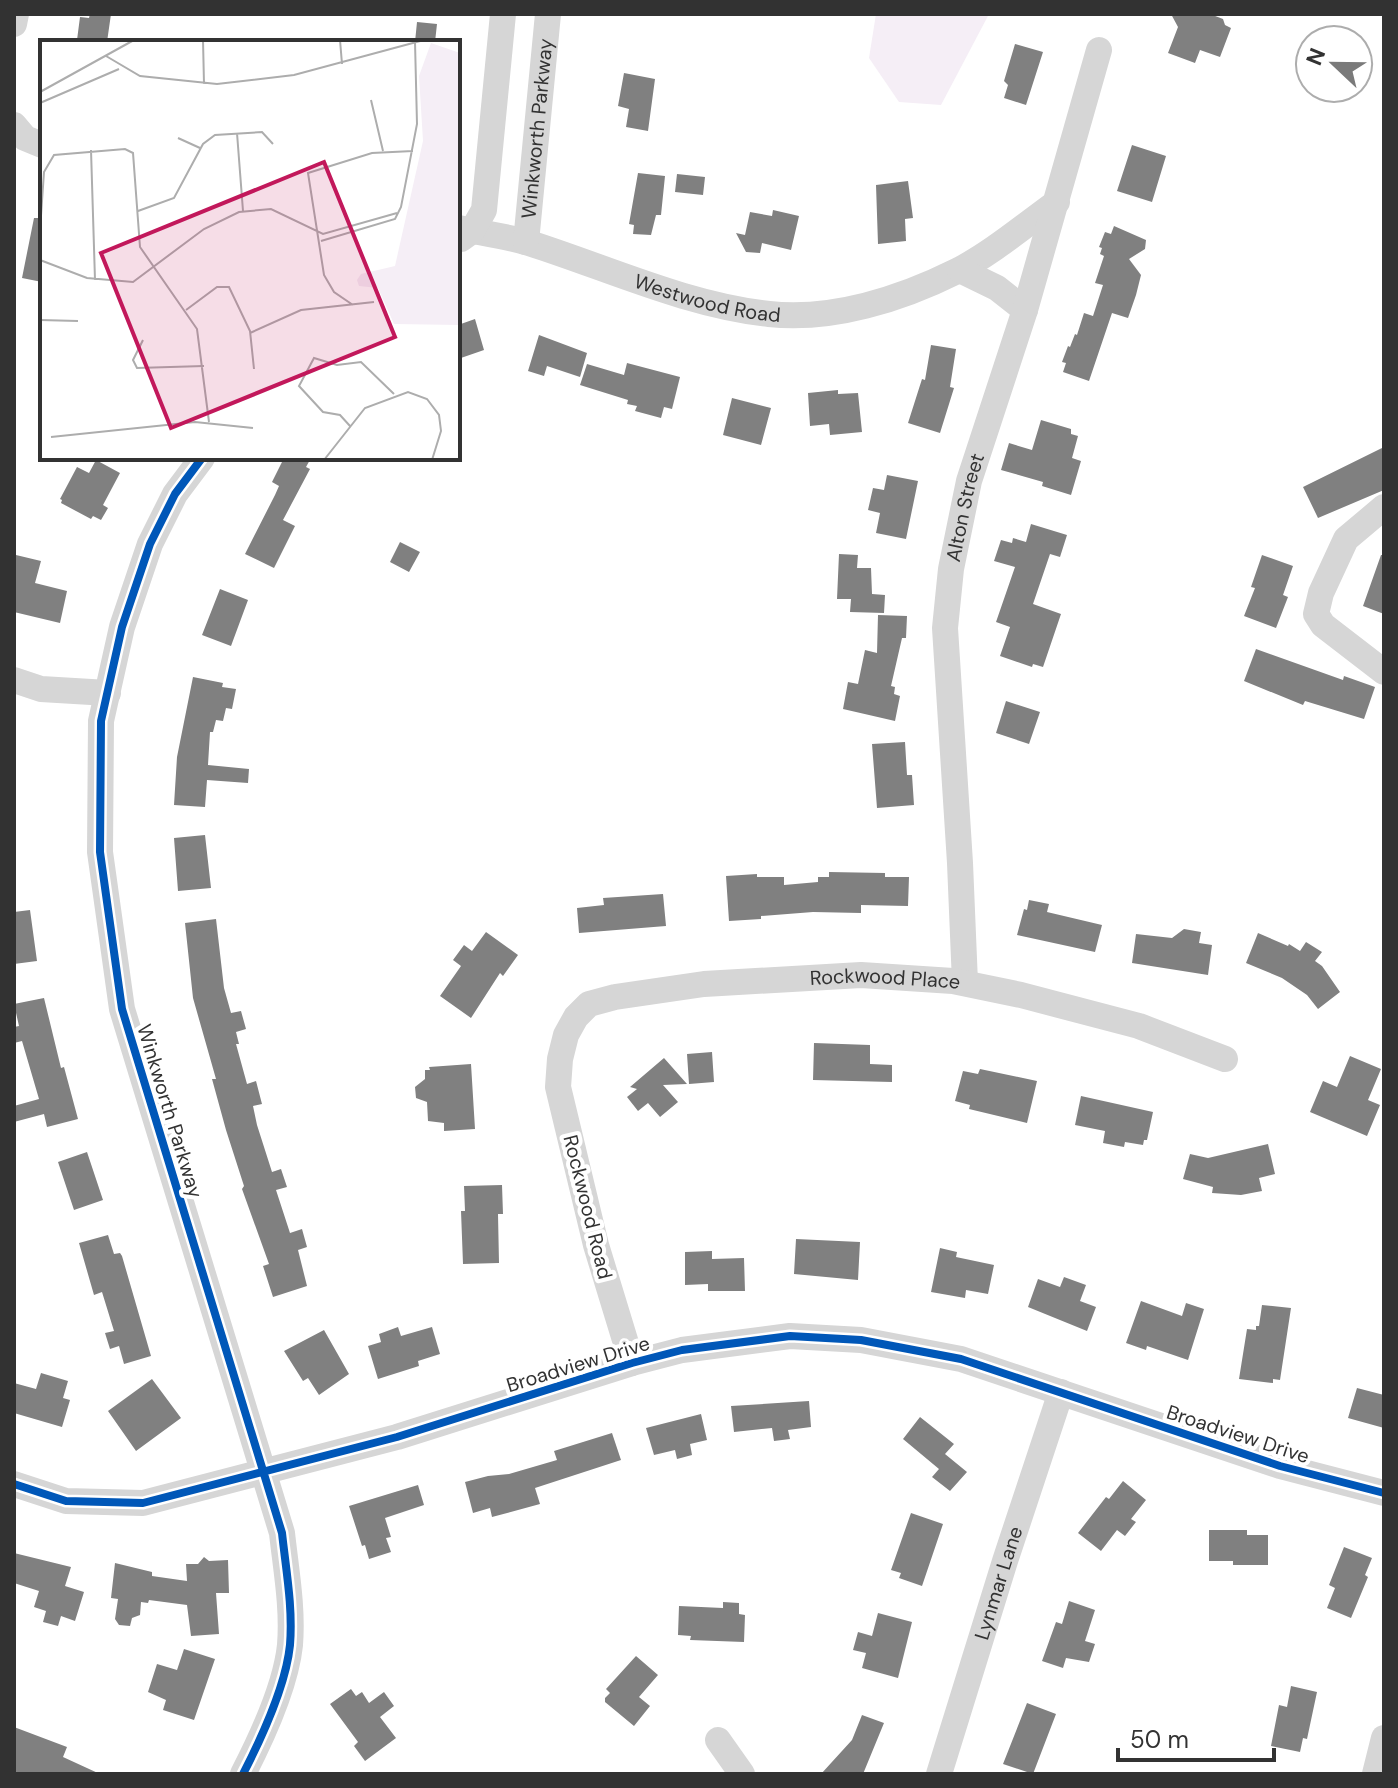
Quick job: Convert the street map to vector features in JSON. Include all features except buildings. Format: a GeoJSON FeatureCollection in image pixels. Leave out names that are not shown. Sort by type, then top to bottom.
{"type":"FeatureCollection","features":[{"type":"Feature","properties":{"kind":"street"},"geometry":{"type":"LineString","coordinates":[[14,24],[16,14]]}},
{"type":"Feature","properties":{"kind":"street"},"geometry":{"type":"LineString","coordinates":[[463,233],[484,210],[503,14]]}},
{"type":"Feature","properties":{"kind":"street","name":"Winkworth Parkway"},"geometry":{"type":"LineString","coordinates":[[526,242],[548,14]]}},
{"type":"Feature","properties":{"kind":"street","name":"Alton Street"},"geometry":{"type":"LineString","coordinates":[[965,983],[945,628],[951,569],[969,481],[1025,310],[1099,50]]}},
{"type":"Feature","properties":{"kind":"street"},"geometry":{"type":"LineString","coordinates":[[14,125],[25,138],[40,144]]}},
{"type":"Feature","properties":{"kind":"street","name":"Westwood Road"},"geometry":{"type":"LineString","coordinates":[[463,233],[526,242],[705,303],[770,314],[815,315],[916,290],[960,270],[1057,202]]}},
{"type":"Feature","properties":{"kind":"street"},"geometry":{"type":"LineString","coordinates":[[960,270],[997,288],[1025,310]]}},
{"type":"Feature","properties":{"kind":"street","name":"Winkworth Parkway"},"geometry":{"type":"LineString","coordinates":[[200,460],[175,494],[150,544],[122,627],[101,721],[100,852],[122,1009],[282,1533],[291,1612],[289,1649],[272,1711],[247,1773]]}},
{"type":"Feature","properties":{"kind":"street"},"geometry":{"type":"LineString","coordinates":[[1384,507],[1346,539],[1321,593],[1316,614],[1323,625],[1384,672]]}},
{"type":"Feature","properties":{"kind":"street"},"geometry":{"type":"LineString","coordinates":[[14,680],[41,689],[108,693]]}},
{"type":"Feature","properties":{"kind":"street","name":"Rockwood Place"},"geometry":{"type":"LineString","coordinates":[[562,1049],[576,1017],[589,1004],[615,997],[704,984],[861,975],[965,983],[1139,1026],[1225,1059]]}},
{"type":"Feature","properties":{"kind":"street","name":"Rockwood Road"},"geometry":{"type":"LineString","coordinates":[[562,1049],[558,1087],[596,1245],[632,1363]]}},
{"type":"Feature","properties":{"kind":"street","name":"Broadview Drive"},"geometry":{"type":"LineString","coordinates":[[14,1484],[66,1501],[143,1503],[397,1437],[682,1350],[790,1336],[861,1340],[961,1359],[1280,1466],[1384,1493]]}},
{"type":"Feature","properties":{"kind":"street","name":"Lynmar Lane"},"geometry":{"type":"LineString","coordinates":[[939,1774],[1061,1392]]}},
{"type":"Feature","properties":{"kind":"street"},"geometry":{"type":"LineString","coordinates":[[1375,1774],[1384,1738]]}},
{"type":"Feature","properties":{"kind":"street"},"geometry":{"type":"LineString","coordinates":[[718,1740],[742,1774]]}},
{"type":"Feature","properties":{"kind":"shaded area"},"geometry":{"type":"Polygon","coordinates":[[[876,14],[989,14],[941,105],[899,102],[869,58],[876,14]]]}},
{"type":"Feature","properties":{"kind":"cycle path"},"geometry":{"type":"LineString","coordinates":[[200,460],[175,494],[150,544],[122,627],[101,721],[100,852],[122,1009],[282,1533],[291,1617],[288,1660],[272,1711],[243,1774]]}},
{"type":"Feature","properties":{"kind":"cycle path"},"geometry":{"type":"LineString","coordinates":[[14,1484],[66,1501],[143,1503],[397,1437],[682,1350],[790,1336],[861,1340],[961,1359],[1280,1466],[1384,1493]]}}]}
